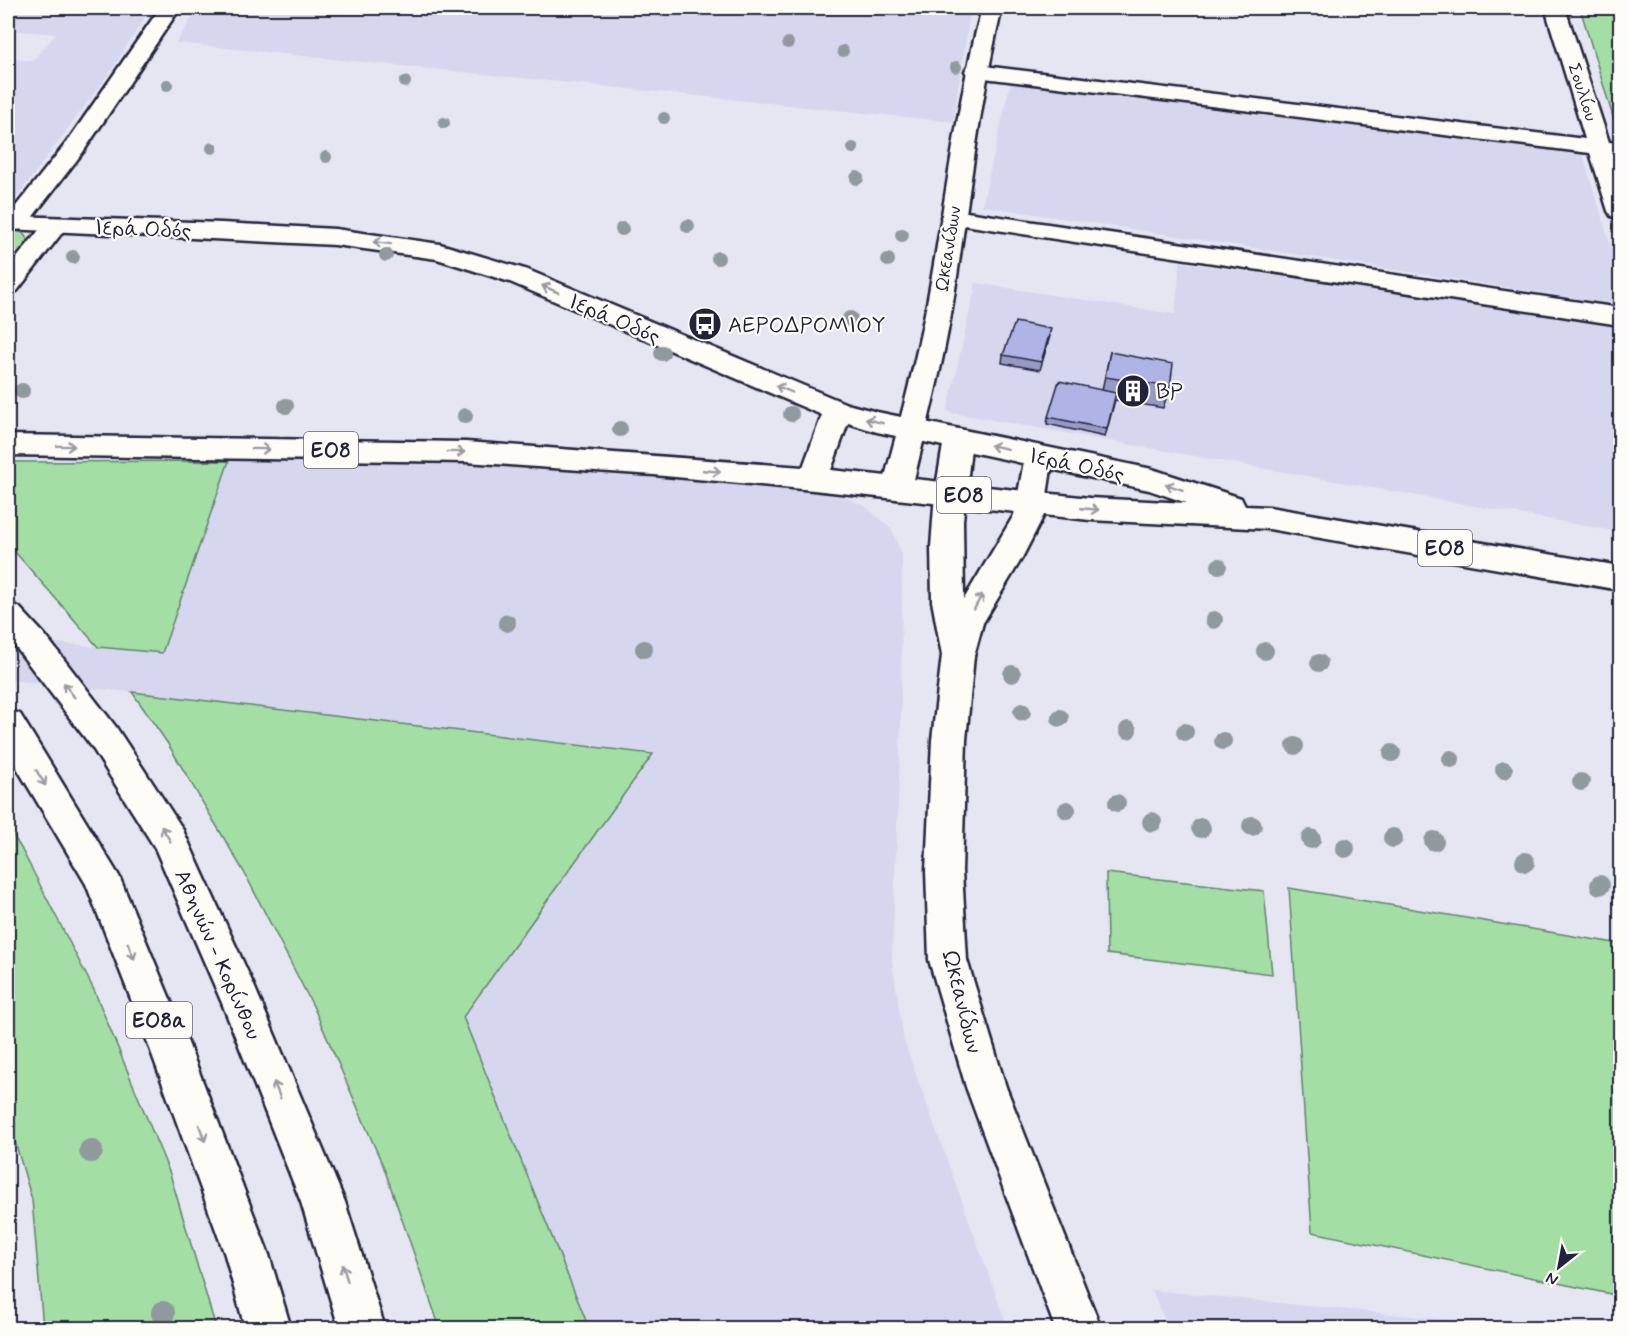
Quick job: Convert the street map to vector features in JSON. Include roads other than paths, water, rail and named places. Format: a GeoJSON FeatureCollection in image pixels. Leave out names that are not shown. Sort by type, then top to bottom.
{"type":"FeatureCollection","features":[{"type":"Feature","properties":{"kind":"main road"},"geometry":{"type":"LineString","coordinates":[[11,223],[75,147],[170,8]]}},
{"type":"Feature","properties":{"kind":"main road","name":"Ωκεανίδων"},"geometry":{"type":"LineString","coordinates":[[897,488],[930,353],[976,71],[992,8]]}},
{"type":"Feature","properties":{"kind":"main road","name":"Σουλίου"},"geometry":{"type":"LineString","coordinates":[[1555,8],[1611,148],[1620,211]]}},
{"type":"Feature","properties":{"kind":"main road"},"geometry":{"type":"LineString","coordinates":[[976,71],[1611,148]]}},
{"type":"Feature","properties":{"kind":"main road"},"geometry":{"type":"LineString","coordinates":[[953,217],[1620,316]]}},
{"type":"Feature","properties":{"kind":"main road","name":"Ιερά Οδός"},"geometry":{"type":"LineString","coordinates":[[11,223],[222,230],[335,237],[440,252],[519,276],[838,411],[910,429],[1152,480],[1269,518]]}},
{"type":"Feature","properties":{"kind":"main road"},"geometry":{"type":"LineString","coordinates":[[8,285],[56,225]]}},
{"type":"Feature","properties":{"kind":"main road"},"geometry":{"type":"LineString","coordinates":[[813,479],[838,411]]}},
{"type":"Feature","properties":{"kind":"main road","name":"Ωκεανίδων"},"geometry":{"type":"LineString","coordinates":[[958,439],[949,494],[945,586],[949,622],[958,656]]}},
{"type":"Feature","properties":{"kind":"main road","name":"Ιερά Οδός"},"geometry":{"type":"LineString","coordinates":[[8,445],[466,452],[813,479],[1090,509],[1269,518],[1620,578]]}},
{"type":"Feature","properties":{"kind":"main road","name":"Ωκεανίδων"},"geometry":{"type":"LineString","coordinates":[[1039,456],[1029,515],[967,623],[958,656],[949,740],[944,871],[948,960],[986,1087],[1078,1329]]}},
{"type":"Feature","properties":{"kind":"main road","name":"Αθηνών - Κορίνθου"},"geometry":{"type":"LineString","coordinates":[[8,616],[40,653],[104,737],[169,839],[241,1001],[323,1202],[362,1329]]}},
{"type":"Feature","properties":{"kind":"main road","name":"ΕΟ8α"},"geometry":{"type":"LineString","coordinates":[[9,726],[101,876],[165,1035],[247,1255],[268,1329]]}},
{"type":"Feature","properties":{"kind":"place","name":"ΑΕΡΟΔΡΟΜΙΟΥ"},"geometry":{"type":"Point","coordinates":[705,324]}},
{"type":"Feature","properties":{"kind":"place","name":"BP"},"geometry":{"type":"Point","coordinates":[1133,391]}}]}
